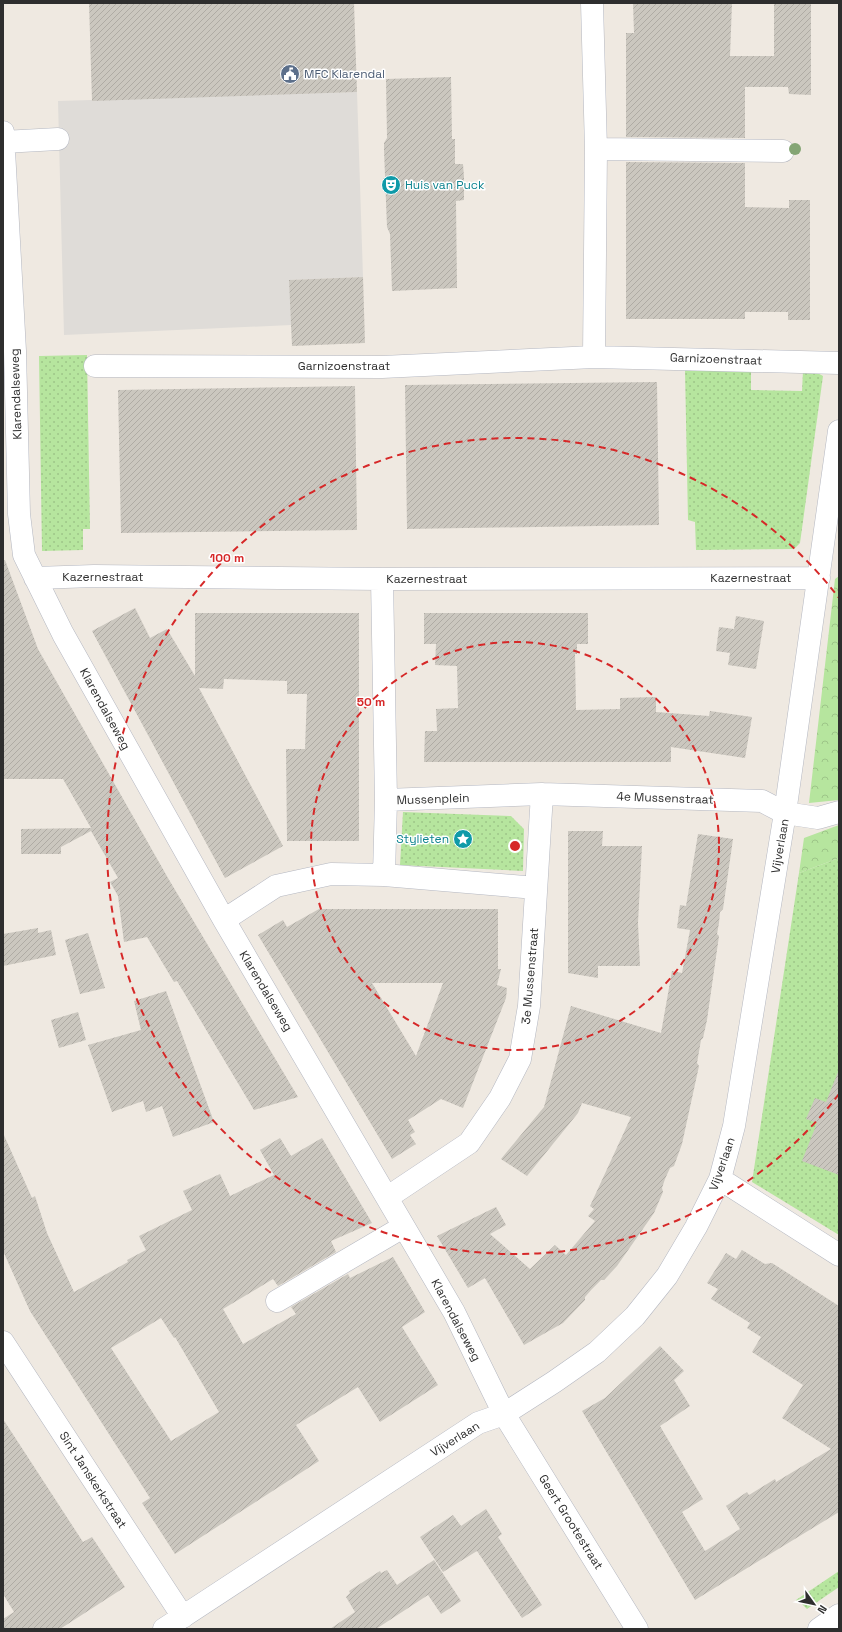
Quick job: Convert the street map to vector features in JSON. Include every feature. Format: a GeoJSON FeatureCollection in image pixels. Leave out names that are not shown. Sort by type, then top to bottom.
{"type":"FeatureCollection","features":[{"type":"Feature","properties":{"kind":"street"},"geometry":{"type":"LineString","coordinates":[[592,3],[596,149],[594,357]]}},
{"type":"Feature","properties":{"kind":"street","name":"Klarendalseweg"},"geometry":{"type":"LineString","coordinates":[[3,132],[14,351],[19,514],[24,555],[63,634],[224,920],[388,1197],[403,1227],[454,1312],[504,1414]]}},
{"type":"Feature","properties":{"kind":"street"},"geometry":{"type":"LineString","coordinates":[[3,142],[58,139]]}},
{"type":"Feature","properties":{"kind":"street"},"geometry":{"type":"LineString","coordinates":[[596,149],[783,151]]}},
{"type":"Feature","properties":{"kind":"street","name":"Garnizoenstraat"},"geometry":{"type":"LineString","coordinates":[[95,366],[382,367],[594,357],[839,363]]}},
{"type":"Feature","properties":{"kind":"street","name":"Vijverlaan"},"geometry":{"type":"LineString","coordinates":[[164,1629],[478,1423],[504,1414],[598,1352],[635,1316],[667,1276],[696,1228],[720,1179],[734,1126],[785,813],[819,578],[832,536],[839,431]]}},
{"type":"Feature","properties":{"kind":"street","name":"Kazernestraat"},"geometry":{"type":"LineString","coordinates":[[35,578],[102,576],[382,579],[819,578]]}},
{"type":"Feature","properties":{"kind":"street"},"geometry":{"type":"LineString","coordinates":[[382,579],[386,800]]}},
{"type":"Feature","properties":{"kind":"street"},"geometry":{"type":"LineString","coordinates":[[224,920],[276,886],[331,874],[384,875],[536,888],[542,794]]}},
{"type":"Feature","properties":{"kind":"street","name":"4e Mussenstraat"},"geometry":{"type":"LineString","coordinates":[[542,794],[762,802],[785,813],[818,818],[839,812]]}},
{"type":"Feature","properties":{"kind":"street","name":"Mussenplein"},"geometry":{"type":"LineString","coordinates":[[384,875],[386,800],[542,794]]}},
{"type":"Feature","properties":{"kind":"street","name":"3e Mussenstraat"},"geometry":{"type":"LineString","coordinates":[[388,1197],[468,1143],[500,1098],[520,1059],[529,1006],[536,888]]}},
{"type":"Feature","properties":{"kind":"street"},"geometry":{"type":"LineString","coordinates":[[720,1179],[839,1255]]}},
{"type":"Feature","properties":{"kind":"street"},"geometry":{"type":"LineString","coordinates":[[277,1301],[403,1227]]}},
{"type":"Feature","properties":{"kind":"street","name":"Sint Janskerkstraat"},"geometry":{"type":"LineString","coordinates":[[3,1342],[183,1617]]}},
{"type":"Feature","properties":{"kind":"street","name":"Geert Grootestraat"},"geometry":{"type":"LineString","coordinates":[[504,1414],[637,1629]]}},
{"type":"Feature","properties":{"kind":"street"},"geometry":{"type":"LineString","coordinates":[[818,1629],[839,1615]]}},
{"type":"Feature","properties":{"kind":"green space"},"geometry":{"type":"Polygon","coordinates":[[[87,355],[90,529],[83,529],[83,550],[42,551],[39,356],[87,355]]]}},
{"type":"Feature","properties":{"kind":"green space"},"geometry":{"type":"Polygon","coordinates":[[[685,370],[751,370],[751,390],[802,391],[803,371],[814,371],[823,376],[800,543],[794,549],[696,550],[695,522],[688,520],[685,370]]]}},
{"type":"Feature","properties":{"kind":"green space"},"geometry":{"type":"Polygon","coordinates":[[[839,576],[839,800],[809,803],[835,579],[839,576]]]}},
{"type":"Feature","properties":{"kind":"green space"},"geometry":{"type":"Polygon","coordinates":[[[403,812],[511,816],[524,829],[523,871],[400,865],[403,812]]]}},
{"type":"Feature","properties":{"kind":"green space"},"geometry":{"type":"Polygon","coordinates":[[[839,825],[839,858],[799,873],[804,838],[839,825]]]}},
{"type":"Feature","properties":{"kind":"green space"},"geometry":{"type":"Polygon","coordinates":[[[839,858],[839,1235],[752,1182],[799,873],[839,858]]]}},
{"type":"Feature","properties":{"kind":"green space"},"geometry":{"type":"Polygon","coordinates":[[[839,1571],[839,1587],[807,1609],[801,1603],[798,1603],[796,1600],[839,1571]]]}},
{"type":"Feature","properties":{"kind":"shaded area"},"geometry":{"type":"Polygon","coordinates":[[[357,92],[363,277],[290,280],[291,325],[64,335],[58,101],[357,92]]]}},
{"type":"Feature","properties":{"kind":"building"},"geometry":{"type":"Polygon","coordinates":[[[89,3],[354,3],[357,92],[92,101],[89,3]]]}},
{"type":"Feature","properties":{"kind":"building"},"geometry":{"type":"Polygon","coordinates":[[[633,3],[732,3],[730,56],[774,56],[774,3],[811,3],[811,95],[789,94],[788,87],[745,87],[745,138],[626,137],[626,33],[634,33],[633,3]]]}},
{"type":"Feature","properties":{"kind":"building"},"geometry":{"type":"Polygon","coordinates":[[[451,77],[452,139],[455,139],[455,164],[463,164],[464,177],[464,200],[456,201],[457,288],[392,291],[390,234],[387,227],[384,150],[384,143],[387,138],[386,79],[451,77]]]}},
{"type":"Feature","properties":{"kind":"building"},"geometry":{"type":"Polygon","coordinates":[[[626,162],[745,163],[745,207],[789,208],[789,200],[810,200],[810,320],[788,320],[788,312],[745,312],[745,319],[626,319],[626,162]]]}},
{"type":"Feature","properties":{"kind":"building"},"geometry":{"type":"Polygon","coordinates":[[[363,277],[365,343],[292,346],[289,280],[363,277]]]}},
{"type":"Feature","properties":{"kind":"building"},"geometry":{"type":"Polygon","coordinates":[[[657,382],[659,525],[407,529],[405,385],[657,382]]]}},
{"type":"Feature","properties":{"kind":"building"},"geometry":{"type":"Polygon","coordinates":[[[355,386],[357,530],[121,533],[118,390],[355,386]]]}},
{"type":"Feature","properties":{"kind":"building"},"geometry":{"type":"Polygon","coordinates":[[[3,560],[5,560],[38,649],[168,878],[298,1097],[254,1110],[177,981],[174,982],[147,937],[124,942],[118,896],[110,882],[118,878],[91,831],[61,847],[61,854],[21,854],[21,829],[91,828],[63,779],[4,779],[3,560]]]}},
{"type":"Feature","properties":{"kind":"building"},"geometry":{"type":"Polygon","coordinates":[[[135,608],[150,638],[167,629],[195,676],[195,613],[359,613],[359,841],[287,841],[286,749],[305,749],[307,694],[287,694],[287,681],[224,679],[223,689],[199,688],[283,846],[225,878],[92,631],[135,608]]]}},
{"type":"Feature","properties":{"kind":"building"},"geometry":{"type":"Polygon","coordinates":[[[424,613],[588,613],[588,644],[577,644],[577,654],[575,654],[576,710],[620,709],[620,698],[656,697],[656,712],[709,716],[710,711],[752,717],[745,758],[671,747],[671,762],[424,762],[425,731],[437,731],[436,709],[458,708],[457,666],[435,665],[436,644],[424,644],[424,613]]]}},
{"type":"Feature","properties":{"kind":"building"},"geometry":{"type":"Polygon","coordinates":[[[736,616],[764,621],[756,669],[728,665],[730,653],[716,651],[719,627],[734,629],[736,616]]]}},
{"type":"Feature","properties":{"kind":"building"},"geometry":{"type":"Polygon","coordinates":[[[568,831],[603,831],[602,846],[642,846],[638,923],[640,966],[598,966],[598,978],[568,973],[568,831]]]}},
{"type":"Feature","properties":{"kind":"building"},"geometry":{"type":"Polygon","coordinates":[[[698,834],[733,839],[723,909],[720,912],[717,934],[719,936],[707,1020],[703,1038],[701,1040],[697,1063],[699,1066],[682,1144],[674,1166],[670,1168],[665,1179],[662,1188],[663,1192],[654,1213],[617,1266],[604,1280],[601,1280],[592,1289],[585,1297],[585,1300],[563,1323],[524,1345],[485,1278],[468,1288],[437,1236],[496,1207],[506,1225],[490,1234],[530,1269],[555,1245],[566,1255],[595,1221],[588,1216],[594,1209],[590,1206],[631,1117],[582,1103],[578,1113],[527,1176],[501,1159],[544,1107],[571,1006],[661,1033],[672,971],[682,973],[690,930],[677,928],[680,905],[686,906],[698,834]]]}},
{"type":"Feature","properties":{"kind":"building"},"geometry":{"type":"Polygon","coordinates":[[[319,909],[498,909],[498,969],[501,969],[497,985],[507,988],[506,998],[463,1108],[441,1099],[408,1120],[415,1132],[410,1135],[416,1144],[392,1159],[258,935],[283,920],[287,927],[319,909]],[[372,983],[416,1056],[443,983],[372,983]]]}},
{"type":"Feature","properties":{"kind":"building"},"geometry":{"type":"Polygon","coordinates":[[[38,928],[38,933],[51,930],[56,955],[3,966],[3,934],[38,928]]]}},
{"type":"Feature","properties":{"kind":"building"},"geometry":{"type":"Polygon","coordinates":[[[88,933],[105,988],[80,994],[65,940],[88,933]]]}},
{"type":"Feature","properties":{"kind":"building"},"geometry":{"type":"Polygon","coordinates":[[[166,991],[214,1122],[173,1137],[162,1106],[146,1112],[143,1101],[112,1112],[88,1045],[141,1030],[134,1001],[166,991]]]}},
{"type":"Feature","properties":{"kind":"building"},"geometry":{"type":"Polygon","coordinates":[[[78,1012],[86,1040],[59,1048],[51,1020],[78,1012]]]}},
{"type":"Feature","properties":{"kind":"building"},"geometry":{"type":"Polygon","coordinates":[[[838,1072],[839,1175],[802,1161],[817,1123],[806,1119],[815,1098],[826,1102],[838,1072]]]}},
{"type":"Feature","properties":{"kind":"building"},"geometry":{"type":"Polygon","coordinates":[[[3,1133],[32,1198],[35,1196],[47,1233],[74,1292],[128,1262],[127,1260],[146,1250],[139,1236],[192,1210],[183,1191],[220,1174],[230,1196],[274,1175],[260,1150],[280,1138],[291,1156],[322,1138],[372,1223],[331,1241],[336,1252],[278,1286],[273,1279],[223,1309],[243,1344],[296,1314],[291,1307],[348,1274],[350,1278],[393,1257],[425,1312],[402,1327],[438,1385],[380,1422],[358,1387],[296,1425],[319,1461],[175,1554],[142,1503],[150,1498],[30,1311],[3,1251],[3,1133]],[[161,1318],[111,1348],[171,1441],[219,1412],[175,1337],[174,1338],[161,1318]]]}},
{"type":"Feature","properties":{"kind":"building"},"geometry":{"type":"Polygon","coordinates":[[[742,1250],[765,1264],[772,1263],[839,1306],[839,1512],[695,1600],[582,1411],[605,1398],[660,1346],[684,1371],[674,1380],[690,1406],[660,1426],[703,1499],[682,1512],[705,1551],[740,1529],[726,1506],[747,1492],[749,1495],[775,1479],[776,1482],[831,1449],[782,1418],[803,1385],[752,1352],[761,1337],[747,1328],[750,1323],[711,1299],[718,1289],[707,1283],[726,1253],[736,1259],[742,1250]]]}},
{"type":"Feature","properties":{"kind":"building"},"geometry":{"type":"Polygon","coordinates":[[[3,1419],[83,1542],[92,1537],[125,1587],[60,1629],[3,1629],[3,1619],[14,1612],[3,1594],[3,1419]]]}},
{"type":"Feature","properties":{"kind":"building"},"geometry":{"type":"Polygon","coordinates":[[[486,1509],[502,1534],[498,1537],[542,1605],[522,1618],[477,1551],[443,1572],[420,1537],[453,1515],[461,1526],[486,1509]]]}},
{"type":"Feature","properties":{"kind":"building"},"geometry":{"type":"Polygon","coordinates":[[[434,1560],[461,1601],[441,1614],[428,1595],[376,1629],[330,1629],[355,1612],[346,1597],[350,1593],[349,1591],[380,1571],[381,1573],[387,1570],[397,1585],[434,1560]]]}},
{"type":"Feature","properties":{"kind":"place","name":"MFC Klarendal"},"geometry":{"type":"Point","coordinates":[290,74]}},
{"type":"Feature","properties":{"kind":"place","name":"Huis van Puck"},"geometry":{"type":"Point","coordinates":[391,185]}},
{"type":"Feature","properties":{"kind":"place","name":"Stylieten"},"geometry":{"type":"Point","coordinates":[463,839]}}]}
